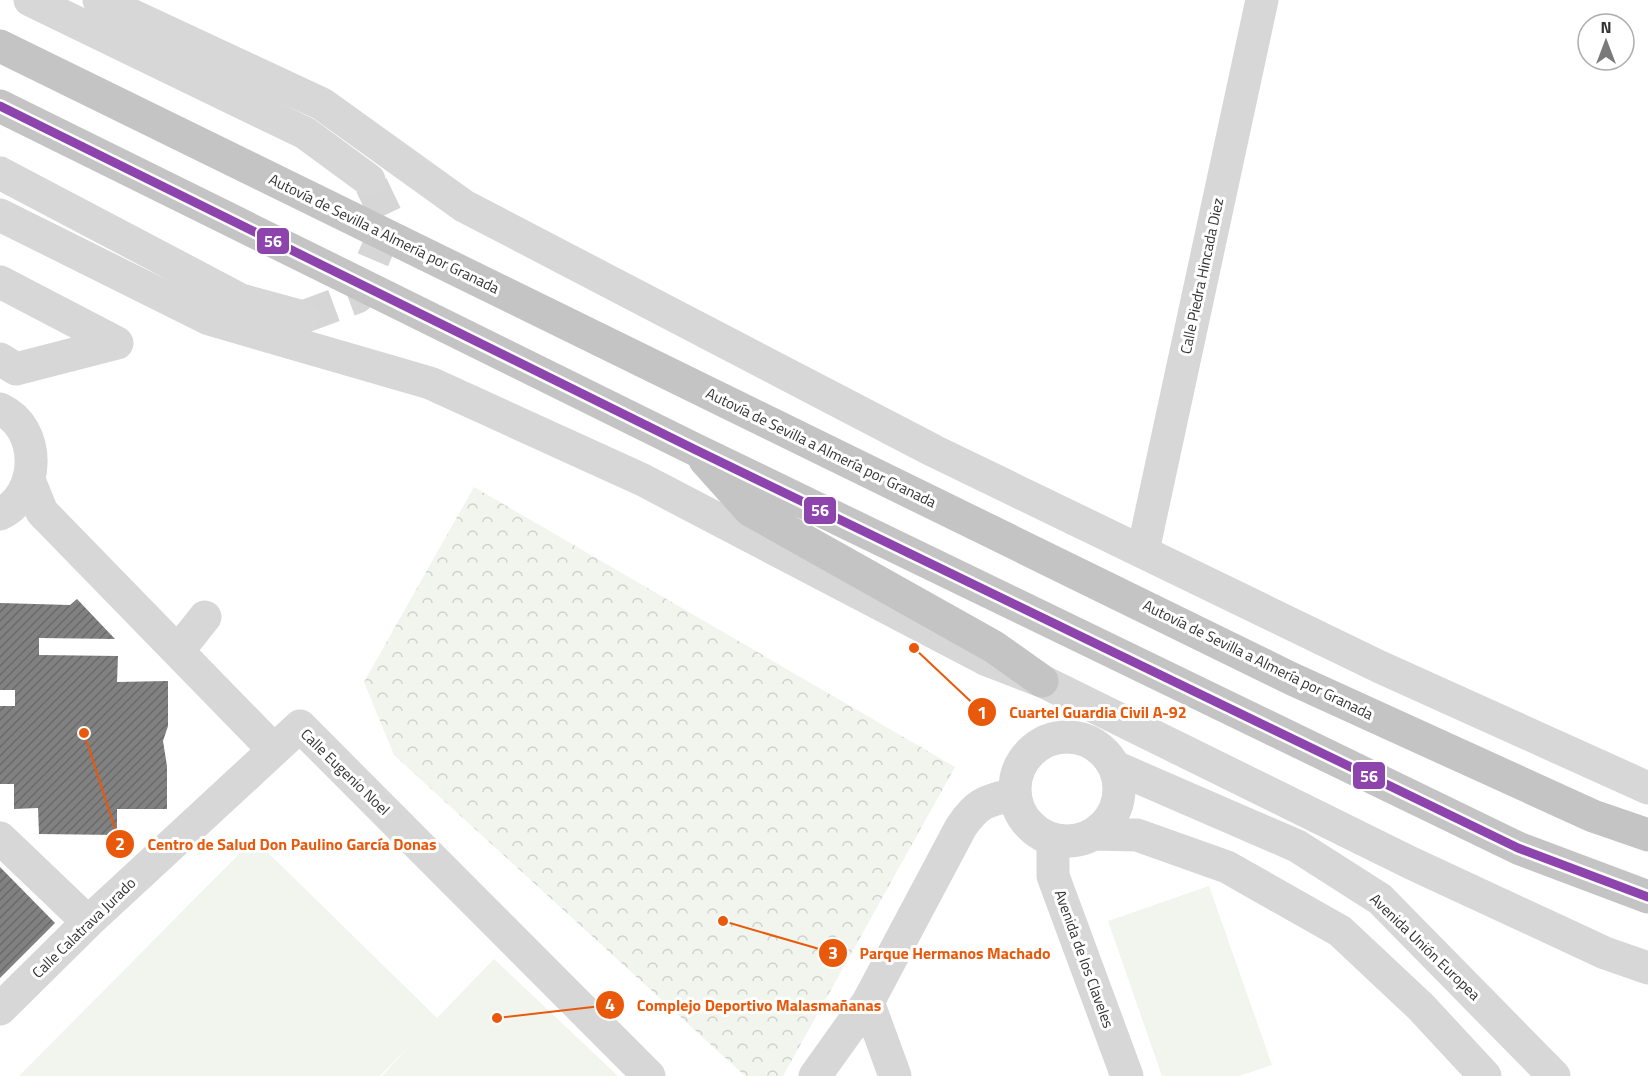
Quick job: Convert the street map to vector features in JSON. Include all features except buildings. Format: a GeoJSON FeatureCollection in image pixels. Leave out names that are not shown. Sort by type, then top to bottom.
{"type":"FeatureCollection","features":[{"type":"Feature","properties":{"kind":"highway","name":"Autovía de Sevilla a Almería por Granada"},"geometry":{"type":"LineString","coordinates":[[0,46],[1290,678],[1593,816],[1648,835]]}},
{"type":"Feature","properties":{"kind":"highway"},"geometry":{"type":"LineString","coordinates":[[0,106],[696,450],[1518,848],[1648,897]]}},
{"type":"Feature","properties":{"kind":"highway"},"geometry":{"type":"LineString","coordinates":[[696,450],[750,510],[994,648],[1042,681]]}},
{"type":"Feature","properties":{"kind":"street"},"geometry":{"type":"LineString","coordinates":[[30,0],[305,133],[369,180]]}},
{"type":"Feature","properties":{"kind":"street"},"geometry":{"type":"LineString","coordinates":[[99,0],[322,104],[464,206],[532,244],[934,451],[1380,667],[1648,789]]}},
{"type":"Feature","properties":{"kind":"street","name":"Calle Piedra Hincada Diez"},"geometry":{"type":"LineString","coordinates":[[1143,551],[1262,0]]}},
{"type":"Feature","properties":{"kind":"street"},"geometry":{"type":"LineString","coordinates":[[0,173],[241,300],[303,316]]}},
{"type":"Feature","properties":{"kind":"street"},"geometry":{"type":"LineString","coordinates":[[0,214],[209,319],[430,383],[643,480],[986,659],[1042,681],[1411,863],[1605,954],[1648,968]]}},
{"type":"Feature","properties":{"kind":"street"},"geometry":{"type":"LineString","coordinates":[[0,282],[117,343],[16,369],[0,359]]}},
{"type":"Feature","properties":{"kind":"street"},"geometry":{"type":"LineString","coordinates":[[0,409],[20,426],[28,440],[32,460],[29,480],[21,496],[4,512]]}},
{"type":"Feature","properties":{"kind":"street"},"geometry":{"type":"LineString","coordinates":[[29,480],[42,512],[274,750]]}},
{"type":"Feature","properties":{"kind":"street"},"geometry":{"type":"LineString","coordinates":[[4,512],[42,512]]}},
{"type":"Feature","properties":{"kind":"street"},"geometry":{"type":"LineString","coordinates":[[178,651],[205,617]]}},
{"type":"Feature","properties":{"kind":"street","name":"Calle Eugenio Noel"},"geometry":{"type":"LineString","coordinates":[[274,750],[300,726],[649,1076]]}},
{"type":"Feature","properties":{"kind":"street"},"geometry":{"type":"LineString","coordinates":[[1068,736],[1087,740],[1103,751],[1115,767],[1120,784],[1116,808],[1111,818],[1094,834],[1081,840],[1053,840],[1043,836],[1027,823],[1021,814],[1015,794],[1015,781],[1022,762],[1032,750],[1049,740],[1068,736]]}},
{"type":"Feature","properties":{"kind":"street","name":"Calle Calatrava Jurado"},"geometry":{"type":"LineString","coordinates":[[0,1009],[88,922],[274,750]]}},
{"type":"Feature","properties":{"kind":"street","name":"Avenida Unión Europea"},"geometry":{"type":"LineString","coordinates":[[1115,767],[1297,846],[1380,899],[1554,1076]]}},
{"type":"Feature","properties":{"kind":"street"},"geometry":{"type":"LineString","coordinates":[[815,1076],[868,1002],[967,817],[980,804],[1015,794]]}},
{"type":"Feature","properties":{"kind":"street"},"geometry":{"type":"LineString","coordinates":[[1094,834],[1137,835],[1227,867],[1340,931],[1421,1007],[1485,1076]]}},
{"type":"Feature","properties":{"kind":"street"},"geometry":{"type":"LineString","coordinates":[[0,838],[88,922]]}},
{"type":"Feature","properties":{"kind":"street","name":"Avenida de los Claveles"},"geometry":{"type":"LineString","coordinates":[[1053,840],[1053,876],[1127,1076]]}},
{"type":"Feature","properties":{"kind":"street"},"geometry":{"type":"LineString","coordinates":[[1411,863],[1504,920],[1617,976],[1648,988]]}},
{"type":"Feature","properties":{"kind":"street"},"geometry":{"type":"LineString","coordinates":[[868,1002],[895,1076]]}},
{"type":"Feature","properties":{"kind":"green space"},"geometry":{"type":"Polygon","coordinates":[[[474,487],[955,767],[783,1076],[745,1076],[394,755],[364,682],[474,487]]]}},
{"type":"Feature","properties":{"kind":"green space"},"geometry":{"type":"Polygon","coordinates":[[[254,839],[437,1018],[494,959],[618,1076],[382,1076],[412,1043],[380,1076],[19,1076],[254,839]]]}},
{"type":"Feature","properties":{"kind":"green space"},"geometry":{"type":"Polygon","coordinates":[[[1209,886],[1272,1065],[1239,1076],[1162,1076],[1108,921],[1209,886]]]}},
{"type":"Feature","properties":{"kind":"tunnel"},"geometry":{"type":"LineString","coordinates":[[303,317],[357,297],[389,222],[369,180]]}},
{"type":"Feature","properties":{"kind":"transit line","name":"56"},"geometry":{"type":"LineString","coordinates":[[0,106],[696,450],[1518,848],[1648,897]]}},
{"type":"Feature","properties":{"kind":"place","name":"Cuartel Guardia Civil A-92"},"geometry":{"type":"Point","coordinates":[914,648]}},
{"type":"Feature","properties":{"kind":"place","name":"Centro de Salud Don Paulino García Donas"},"geometry":{"type":"Point","coordinates":[84,733]}},
{"type":"Feature","properties":{"kind":"place","name":"Parque Hermanos Machado"},"geometry":{"type":"Point","coordinates":[723,921]}},
{"type":"Feature","properties":{"kind":"place","name":"Complejo Deportivo Malasmañanas"},"geometry":{"type":"Point","coordinates":[497,1018]}}]}
